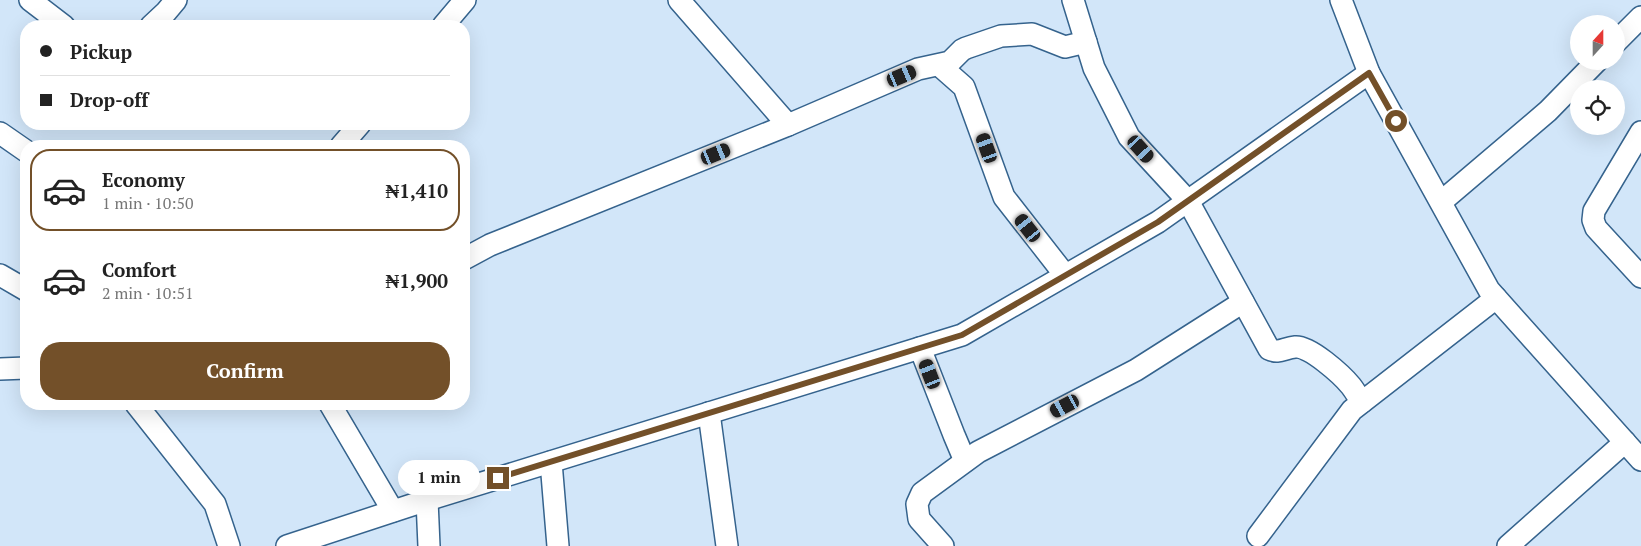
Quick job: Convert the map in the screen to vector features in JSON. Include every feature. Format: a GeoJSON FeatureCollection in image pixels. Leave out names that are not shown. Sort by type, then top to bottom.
{"type":"FeatureCollection","features":[{"type":"Feature","properties":{"kind":"street"},"geometry":{"type":"LineString","coordinates":[[30,0],[56,20]]}},
{"type":"Feature","properties":{"kind":"street"},"geometry":{"type":"LineString","coordinates":[[157,20],[176,0]]}},
{"type":"Feature","properties":{"kind":"street"},"geometry":{"type":"LineString","coordinates":[[448,20],[465,0]]}},
{"type":"Feature","properties":{"kind":"street"},"geometry":{"type":"LineString","coordinates":[[679,0],[788,125]]}},
{"type":"Feature","properties":{"kind":"street"},"geometry":{"type":"LineString","coordinates":[[1073,0],[1094,68],[1129,136],[1188,200],[1269,350],[1280,352],[1296,346],[1312,352],[1330,366],[1351,387],[1362,402]]}},
{"type":"Feature","properties":{"kind":"street"},"geometry":{"type":"LineString","coordinates":[[1341,0],[1369,73],[1489,290],[1641,460]]}},
{"type":"Feature","properties":{"kind":"street"},"geometry":{"type":"LineString","coordinates":[[1625,33],[1641,17]]}},
{"type":"Feature","properties":{"kind":"street"},"geometry":{"type":"LineString","coordinates":[[470,256],[490,245],[788,125],[918,69],[950,62],[962,50],[1002,36],[1032,34],[1065,47],[1086,42]]}},
{"type":"Feature","properties":{"kind":"street"},"geometry":{"type":"LineString","coordinates":[[939,65],[964,87],[1004,197],[1065,275]]}},
{"type":"Feature","properties":{"kind":"street"},"geometry":{"type":"LineString","coordinates":[[1440,202],[1548,111],[1588,70]]}},
{"type":"Feature","properties":{"kind":"street"},"geometry":{"type":"LineString","coordinates":[[294,545],[427,500],[962,335],[1158,222],[1369,73]]}},
{"type":"Feature","properties":{"kind":"street"},"geometry":{"type":"LineString","coordinates":[[346,140],[355,130]]}},
{"type":"Feature","properties":{"kind":"street"},"geometry":{"type":"LineString","coordinates":[[1641,132],[1594,211],[1593,220],[1596,228],[1641,277]]}},
{"type":"Feature","properties":{"kind":"street"},"geometry":{"type":"LineString","coordinates":[[0,133],[20,148]]}},
{"type":"Feature","properties":{"kind":"street"},"geometry":{"type":"LineString","coordinates":[[0,275],[20,287]]}},
{"type":"Feature","properties":{"kind":"street"},"geometry":{"type":"LineString","coordinates":[[1258,536],[1352,410],[1496,298]]}},
{"type":"Feature","properties":{"kind":"street"},"geometry":{"type":"LineString","coordinates":[[943,546],[919,519],[917,504],[922,493],[978,452],[1136,370],[1242,302]]}},
{"type":"Feature","properties":{"kind":"street"},"geometry":{"type":"LineString","coordinates":[[920,348],[954,436],[966,461]]}},
{"type":"Feature","properties":{"kind":"street"},"geometry":{"type":"LineString","coordinates":[[0,369],[20,368]]}},
{"type":"Feature","properties":{"kind":"street"},"geometry":{"type":"LineString","coordinates":[[141,410],[215,504],[229,546]]}},
{"type":"Feature","properties":{"kind":"street"},"geometry":{"type":"LineString","coordinates":[[334,410],[393,511]]}},
{"type":"Feature","properties":{"kind":"street"},"geometry":{"type":"LineString","coordinates":[[709,413],[727,546]]}},
{"type":"Feature","properties":{"kind":"street"},"geometry":{"type":"LineString","coordinates":[[1508,546],[1625,442]]}},
{"type":"Feature","properties":{"kind":"street"},"geometry":{"type":"LineString","coordinates":[[551,462],[558,546]]}},
{"type":"Feature","properties":{"kind":"street"},"geometry":{"type":"LineString","coordinates":[[427,500],[429,546]]}},
{"type":"Feature","properties":{"kind":"route"},"geometry":{"type":"LineString","coordinates":[[498,478],[962,335],[1158,222],[1369,73],[1396,121]]}}]}
